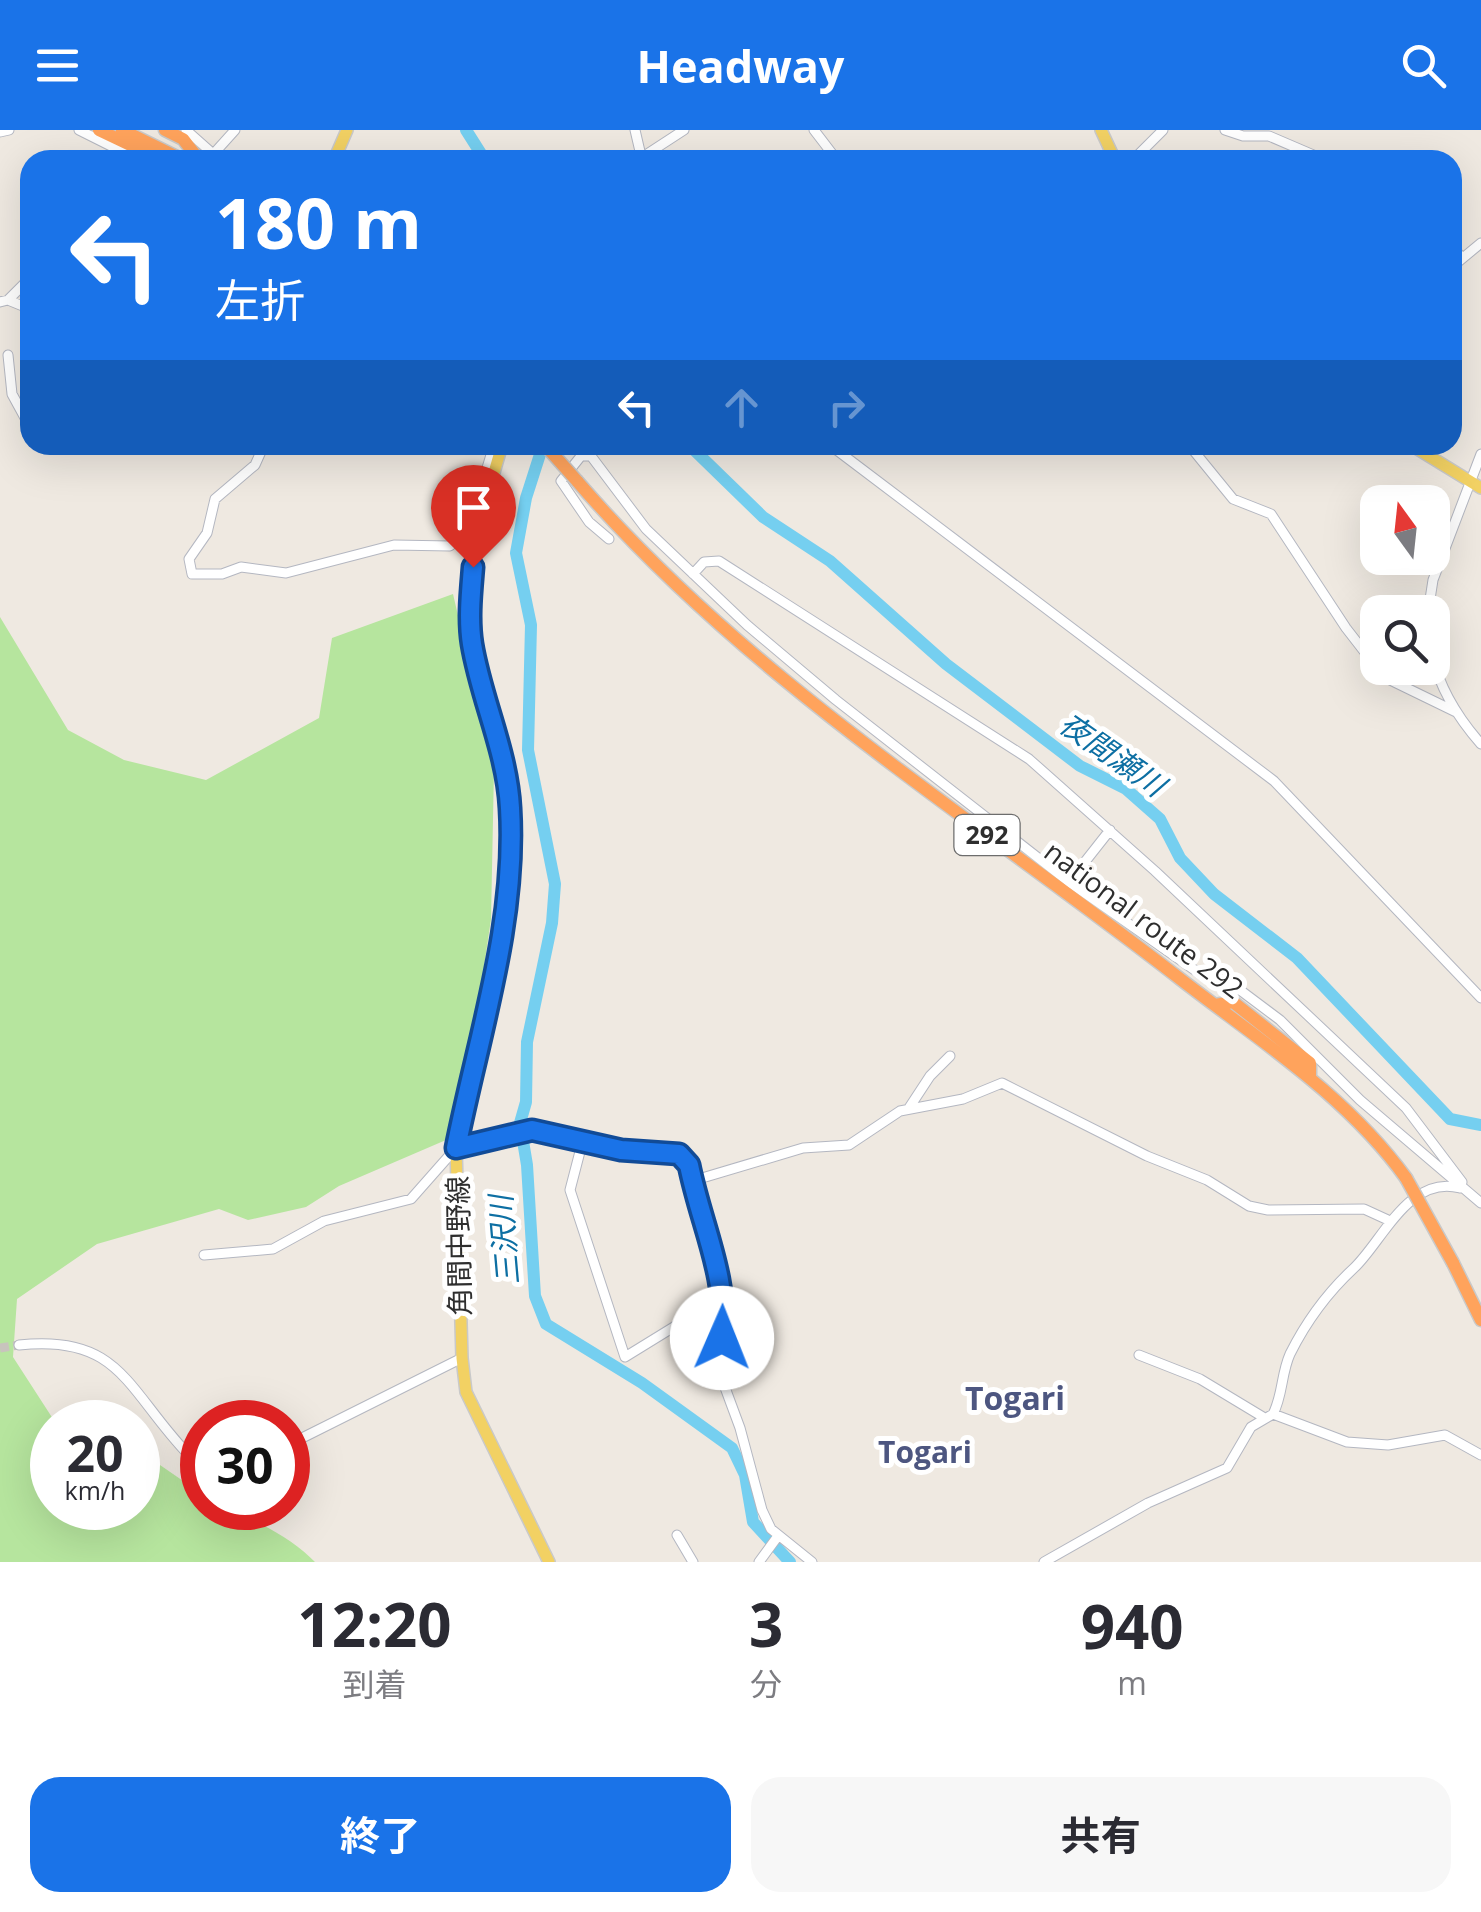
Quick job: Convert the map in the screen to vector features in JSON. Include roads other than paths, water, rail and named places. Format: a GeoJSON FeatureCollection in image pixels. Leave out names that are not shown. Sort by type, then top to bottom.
{"type":"FeatureCollection","features":[{"type":"Feature","properties":{"kind":"highway"},"geometry":{"type":"LineString","coordinates":[[98,130],[141,150]]}},
{"type":"Feature","properties":{"kind":"highway"},"geometry":{"type":"LineString","coordinates":[[122,130],[163,150]]}},
{"type":"Feature","properties":{"kind":"highway"},"geometry":{"type":"LineString","coordinates":[[164,130],[183,140],[191,150]]}},
{"type":"Feature","properties":{"kind":"highway","name":"national route 292"},"geometry":{"type":"LineString","coordinates":[[554,455],[625,537],[756,658],[912,781],[1098,914],[1310,1078],[1382,1144],[1406,1178],[1480,1316]]}},
{"type":"Feature","properties":{"kind":"main road","name":"角間中野線"},"geometry":{"type":"LineString","coordinates":[[499,455],[475,538],[470,596],[472,643],[506,771],[510,810],[508,888],[456,1148],[462,1358],[472,1406],[549,1562]]}},
{"type":"Feature","properties":{"kind":"main road"},"geometry":{"type":"LineString","coordinates":[[1428,455],[1476,484]]}},
{"type":"Feature","properties":{"kind":"street"},"geometry":{"type":"LineString","coordinates":[[0,132],[9,130]]}},
{"type":"Feature","properties":{"kind":"street"},"geometry":{"type":"LineString","coordinates":[[79,130],[120,150]]}},
{"type":"Feature","properties":{"kind":"street"},"geometry":{"type":"LineString","coordinates":[[186,130],[206,150]]}},
{"type":"Feature","properties":{"kind":"street"},"geometry":{"type":"LineString","coordinates":[[655,150],[684,130]]}},
{"type":"Feature","properties":{"kind":"street"},"geometry":{"type":"LineString","coordinates":[[814,130],[829,150]]}},
{"type":"Feature","properties":{"kind":"street"},"geometry":{"type":"LineString","coordinates":[[1142,150],[1163,130]]}},
{"type":"Feature","properties":{"kind":"street"},"geometry":{"type":"LineString","coordinates":[[1225,130],[1283,140],[1304,150]]}},
{"type":"Feature","properties":{"kind":"street"},"geometry":{"type":"LineString","coordinates":[[1462,258],[1481,244]]}},
{"type":"Feature","properties":{"kind":"street"},"geometry":{"type":"LineString","coordinates":[[8,355],[12,394],[20,408]]}},
{"type":"Feature","properties":{"kind":"street"},"geometry":{"type":"LineString","coordinates":[[1430,595],[1432,580],[1476,484],[1481,454]]}},
{"type":"Feature","properties":{"kind":"street"},"geometry":{"type":"LineString","coordinates":[[260,455],[255,465],[215,498],[207,533],[189,559],[192,574],[222,574],[240,567],[286,573],[394,545],[450,546],[468,530],[491,455]]}},
{"type":"Feature","properties":{"kind":"street"},"geometry":{"type":"LineString","coordinates":[[843,455],[1274,781],[1481,998]]}},
{"type":"Feature","properties":{"kind":"street"},"geometry":{"type":"LineString","coordinates":[[1197,455],[1233,498],[1272,514],[1346,628],[1384,676],[1456,712]]}},
{"type":"Feature","properties":{"kind":"street"},"geometry":{"type":"LineString","coordinates":[[609,538],[589,522],[560,482],[581,456],[591,456],[606,471],[646,529],[693,574],[836,700],[1069,882],[1206,978],[1240,990],[1280,1020],[1360,1100],[1481,1203]]}},
{"type":"Feature","properties":{"kind":"street"},"geometry":{"type":"LineString","coordinates":[[693,574],[704,562],[719,561],[1029,760],[1110,830],[1406,1108],[1462,1182],[1460,1188]]}},
{"type":"Feature","properties":{"kind":"street"},"geometry":{"type":"LineString","coordinates":[[1441,685],[1481,744]]}},
{"type":"Feature","properties":{"kind":"street"},"geometry":{"type":"LineString","coordinates":[[1069,882],[1110,830]]}},
{"type":"Feature","properties":{"kind":"street"},"geometry":{"type":"LineString","coordinates":[[909,1108],[930,1076],[950,1056]]}},
{"type":"Feature","properties":{"kind":"street"},"geometry":{"type":"LineString","coordinates":[[692,1181],[803,1148],[849,1145],[909,1108],[963,1098],[1002,1082],[1146,1156],[1207,1180],[1249,1206],[1268,1210],[1326,1206],[1364,1209],[1388,1220]]}},
{"type":"Feature","properties":{"kind":"street"},"geometry":{"type":"LineString","coordinates":[[204,1256],[273,1249],[324,1221],[410,1199],[456,1148],[528,1130],[621,1150],[674,1152],[689,1165],[719,1265],[725,1303],[720,1374],[740,1428],[762,1510],[775,1539],[812,1562]]}},
{"type":"Feature","properties":{"kind":"street"},"geometry":{"type":"LineString","coordinates":[[583,1140],[570,1190],[625,1356],[703,1308],[725,1303]]}},
{"type":"Feature","properties":{"kind":"street"},"geometry":{"type":"LineString","coordinates":[[1044,1562],[1148,1503],[1227,1468],[1251,1427],[1268,1415],[1293,1349],[1328,1291],[1354,1268],[1388,1220],[1431,1192],[1451,1186],[1460,1188]]}},
{"type":"Feature","properties":{"kind":"street"},"geometry":{"type":"LineString","coordinates":[[19,1346],[54,1342],[100,1354],[180,1445]]}},
{"type":"Feature","properties":{"kind":"street"},"geometry":{"type":"LineString","coordinates":[[1139,1355],[1200,1379],[1268,1415],[1346,1442],[1388,1446],[1445,1435],[1481,1454]]}},
{"type":"Feature","properties":{"kind":"street"},"geometry":{"type":"LineString","coordinates":[[310,1433],[462,1358]]}},
{"type":"Feature","properties":{"kind":"street"},"geometry":{"type":"LineString","coordinates":[[677,1534],[693,1562]]}},
{"type":"Feature","properties":{"kind":"street"},"geometry":{"type":"LineString","coordinates":[[759,1562],[775,1539]]}},
{"type":"Feature","properties":{"kind":"waterway","name":"夜間瀬川"},"geometry":{"type":"LineString","coordinates":[[466,130],[479,150]]}},
{"type":"Feature","properties":{"kind":"waterway","name":"三沢川"},"geometry":{"type":"LineString","coordinates":[[540,455],[526,498],[516,553],[531,625],[528,750],[555,884],[552,923],[527,1042],[526,1102],[520,1123],[527,1165],[535,1296],[546,1324],[642,1383],[732,1448],[745,1475],[753,1522],[790,1562]]}},
{"type":"Feature","properties":{"kind":"waterway","name":"夜間瀬川"},"geometry":{"type":"LineString","coordinates":[[699,455],[763,517],[830,561],[946,664],[1080,766],[1126,789],[1160,819],[1180,858],[1214,894],[1297,958],[1450,1119],[1481,1125]]}},
{"type":"Feature","properties":{"kind":"tunnel"},"geometry":{"type":"LineString","coordinates":[[0,1348],[19,1345]]}},
{"type":"Feature","properties":{"kind":"district","name":"Togari"},"geometry":{"type":"Point","coordinates":[1015,1399]}},
{"type":"Feature","properties":{"kind":"district","name":"Togari"},"geometry":{"type":"Point","coordinates":[925,1453]}}]}
